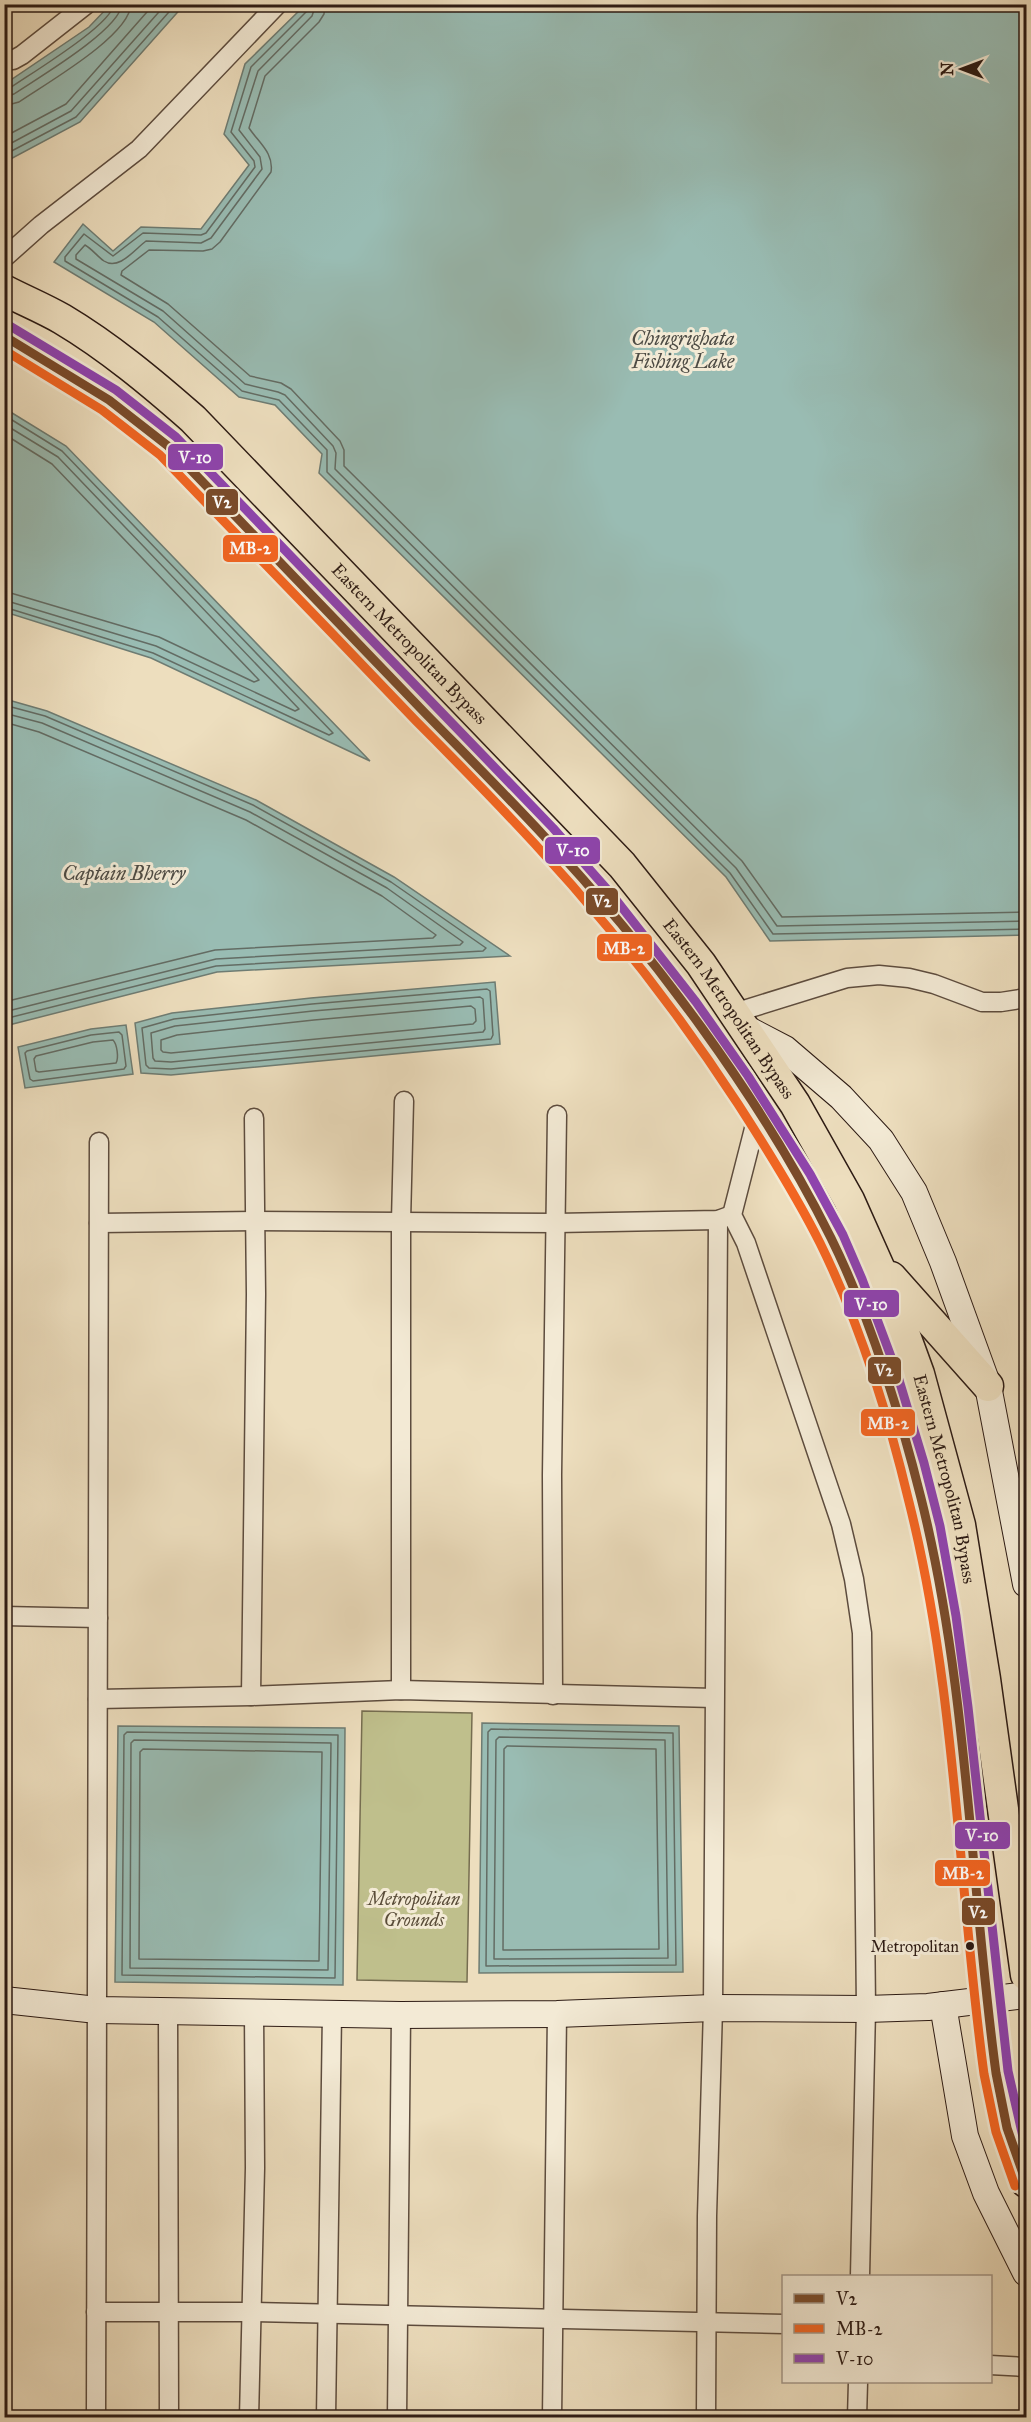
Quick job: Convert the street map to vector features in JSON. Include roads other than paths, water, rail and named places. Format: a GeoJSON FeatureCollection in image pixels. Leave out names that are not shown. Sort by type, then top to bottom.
{"type":"FeatureCollection","features":[{"type":"Feature","properties":{"kind":"main road","name":"Eastern Metropolitan Bypass"},"geometry":{"type":"LineString","coordinates":[[4,290],[61,319],[114,354],[193,419],[622,865],[701,964],[806,1124],[849,1200],[877,1262],[920,1374],[960,1525],[986,1679],[1026,1975]]}},
{"type":"Feature","properties":{"kind":"main road","name":"Eastern Metropolitan Bypass"},"geometry":{"type":"LineString","coordinates":[[4,336],[83,381],[138,419],[168,446],[254,533],[588,885],[678,996],[758,1113],[801,1181],[850,1281],[912,1463],[939,1584],[951,1666],[981,1923],[995,2069],[1005,2120],[1026,2182]]}},
{"type":"Feature","properties":{"kind":"main road","name":"Eastern Metropolitan Bypass"},"geometry":{"type":"LineString","coordinates":[[4,361],[84,402],[118,426],[168,446]]}},
{"type":"Feature","properties":{"kind":"main road"},"geometry":{"type":"LineString","coordinates":[[877,1262],[988,1386]]}},
{"type":"Feature","properties":{"kind":"street"},"geometry":{"type":"LineString","coordinates":[[4,60],[13,60],[22,55],[87,4]]}},
{"type":"Feature","properties":{"kind":"street"},"geometry":{"type":"LineString","coordinates":[[4,258],[41,225],[140,149],[278,4]]}},
{"type":"Feature","properties":{"kind":"street"},"geometry":{"type":"LineString","coordinates":[[738,1020],[847,978],[879,975],[909,978],[934,984],[982,1002],[1026,998]]}},
{"type":"Feature","properties":{"kind":"street"},"geometry":{"type":"LineString","coordinates":[[738,1020],[785,1049],[841,1097],[881,1140],[914,1192],[943,1262],[988,1386],[1026,1584]]}},
{"type":"Feature","properties":{"kind":"street"},"geometry":{"type":"LineString","coordinates":[[401,1690],[401,1221],[404,1101]]}},
{"type":"Feature","properties":{"kind":"street"},"geometry":{"type":"LineString","coordinates":[[706,2418],[713,2008],[714,1698],[725,1217],[758,1113]]}},
{"type":"Feature","properties":{"kind":"street"},"geometry":{"type":"LineString","coordinates":[[553,1695],[552,1476],[557,1115]]}},
{"type":"Feature","properties":{"kind":"street"},"geometry":{"type":"LineString","coordinates":[[251,1696],[254,1118]]}},
{"type":"Feature","properties":{"kind":"street"},"geometry":{"type":"LineString","coordinates":[[96,2418],[99,1142]]}},
{"type":"Feature","properties":{"kind":"street"},"geometry":{"type":"LineString","coordinates":[[99,1224],[255,1221],[556,1223],[725,1217]]}},
{"type":"Feature","properties":{"kind":"street"},"geometry":{"type":"LineString","coordinates":[[725,1217],[746,1243],[797,1389],[841,1524],[854,1579],[862,1633],[866,2009],[860,2275]]}},
{"type":"Feature","properties":{"kind":"street"},"geometry":{"type":"LineString","coordinates":[[4,1616],[98,1618]]}},
{"type":"Feature","properties":{"kind":"street"},"geometry":{"type":"LineString","coordinates":[[98,1699],[401,1690],[714,1698]]}},
{"type":"Feature","properties":{"kind":"street"},"geometry":{"type":"LineString","coordinates":[[4,2000],[97,2010],[557,2014],[713,2008],[866,2009],[943,2006],[1026,1995]]}},
{"type":"Feature","properties":{"kind":"street"},"geometry":{"type":"LineString","coordinates":[[943,2006],[965,2136],[986,2193],[1026,2273]]}},
{"type":"Feature","properties":{"kind":"street"},"geometry":{"type":"LineString","coordinates":[[168,2010],[169,2418]]}},
{"type":"Feature","properties":{"kind":"street"},"geometry":{"type":"LineString","coordinates":[[249,2418],[255,2168],[254,2011]]}},
{"type":"Feature","properties":{"kind":"street"},"geometry":{"type":"LineString","coordinates":[[326,2418],[332,2013]]}},
{"type":"Feature","properties":{"kind":"street"},"geometry":{"type":"LineString","coordinates":[[397,2418],[401,2014]]}},
{"type":"Feature","properties":{"kind":"street"},"geometry":{"type":"LineString","coordinates":[[552,2418],[557,2014]]}},
{"type":"Feature","properties":{"kind":"street"},"geometry":{"type":"LineString","coordinates":[[96,2312],[251,2312],[782,2324]]}},
{"type":"Feature","properties":{"kind":"street"},"geometry":{"type":"LineString","coordinates":[[992,2365],[1026,2367]]}},
{"type":"Feature","properties":{"kind":"street"},"geometry":{"type":"LineString","coordinates":[[857,2418],[858,2383]]}},
{"type":"Feature","properties":{"kind":"water"},"geometry":{"type":"Polygon","coordinates":[[[110,5],[184,5],[80,122],[5,162],[5,84],[89,27],[110,5]]]}},
{"type":"Feature","properties":{"kind":"water","name":"Chingrighata Fishing Lake"},"geometry":{"type":"Polygon","coordinates":[[[305,5],[1026,5],[1026,935],[770,941],[726,877],[319,473],[322,454],[275,405],[239,397],[154,322],[54,262],[83,224],[113,251],[141,227],[201,229],[249,165],[224,134],[245,64],[305,5]]]}},
{"type":"Feature","properties":{"kind":"water"},"geometry":{"type":"Polygon","coordinates":[[[4,408],[66,446],[370,761],[151,658],[5,612],[4,408]]]}},
{"type":"Feature","properties":{"kind":"water","name":"Captain Bherry"},"geometry":{"type":"Polygon","coordinates":[[[5,699],[47,711],[256,800],[394,877],[510,956],[217,972],[5,1026],[5,699]]]}},
{"type":"Feature","properties":{"kind":"water"},"geometry":{"type":"Polygon","coordinates":[[[495,982],[500,1044],[171,1075],[141,1073],[135,1023],[172,1013],[495,982]]]}},
{"type":"Feature","properties":{"kind":"water"},"geometry":{"type":"Polygon","coordinates":[[[126,1025],[133,1074],[25,1088],[18,1047],[91,1029],[126,1025]]]}},
{"type":"Feature","properties":{"kind":"water"},"geometry":{"type":"Polygon","coordinates":[[[482,1723],[679,1726],[683,1972],[479,1973],[482,1723]]]}},
{"type":"Feature","properties":{"kind":"water"},"geometry":{"type":"Polygon","coordinates":[[[118,1726],[345,1728],[343,1985],[115,1982],[118,1726]]]}},
{"type":"Feature","properties":{"kind":"place","name":"Metropolitan"},"geometry":{"type":"Point","coordinates":[970,1946]}},
{"type":"Feature","properties":{"kind":"park label","name":"Metropolitan Grounds"},"geometry":{"type":"Point","coordinates":[414,1909]}}]}
